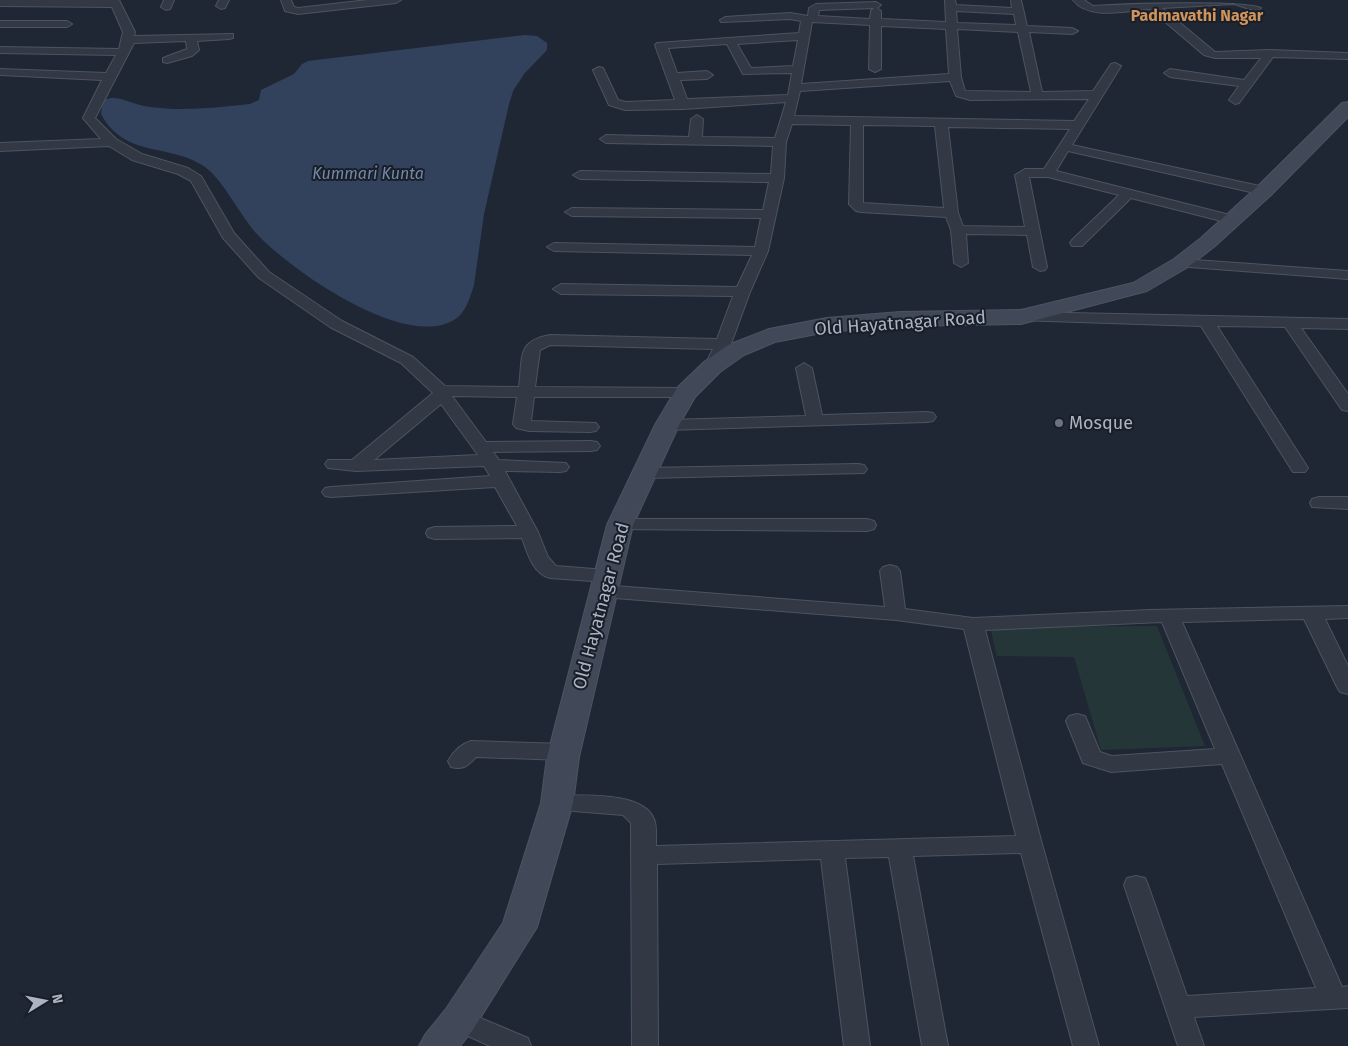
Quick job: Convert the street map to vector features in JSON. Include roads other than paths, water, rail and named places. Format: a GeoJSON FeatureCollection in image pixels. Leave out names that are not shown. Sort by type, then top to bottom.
{"type":"FeatureCollection","features":[{"type":"Feature","properties":{"kind":"street"},"geometry":{"type":"LineString","coordinates":[[286,0],[289,9],[298,11],[396,0]]}},
{"type":"Feature","properties":{"kind":"street"},"geometry":{"type":"LineString","coordinates":[[1078,0],[1084,6],[1092,9],[1153,6],[1200,1],[1236,1],[1256,8]]}},
{"type":"Feature","properties":{"kind":"street"},"geometry":{"type":"LineString","coordinates":[[3,3],[115,2],[129,32],[125,46],[90,118],[111,142],[137,157],[183,171],[196,179],[228,235],[264,275],[336,324],[407,360],[420,370],[441,393],[491,463],[529,532],[539,558],[550,572],[604,584],[896,614],[973,624],[1169,616],[1348,612]]}},
{"type":"Feature","properties":{"kind":"street"},"geometry":{"type":"LineString","coordinates":[[712,367],[723,344],[742,292],[761,251],[770,214],[780,142],[794,93],[804,36],[816,8],[876,3],[875,69]]}},
{"type":"Feature","properties":{"kind":"street"},"geometry":{"type":"LineString","coordinates":[[1037,94],[1018,6],[950,4],[955,77],[960,93],[966,96],[1096,95]]}},
{"type":"Feature","properties":{"kind":"street"},"geometry":{"type":"LineString","coordinates":[[1153,6],[1208,54],[1348,56]]}},
{"type":"Feature","properties":{"kind":"street"},"geometry":{"type":"LineString","coordinates":[[726,20],[790,16],[810,19],[1072,31]]}},
{"type":"Feature","properties":{"kind":"street"},"geometry":{"type":"LineString","coordinates":[[0,24],[66,24]]}},
{"type":"Feature","properties":{"kind":"street"},"geometry":{"type":"LineString","coordinates":[[0,50],[125,46],[191,38],[229,36]]}},
{"type":"Feature","properties":{"kind":"street"},"geometry":{"type":"LineString","coordinates":[[683,105],[661,45],[804,36]]}},
{"type":"Feature","properties":{"kind":"street"},"geometry":{"type":"LineString","coordinates":[[167,60],[188,54],[193,50],[191,38]]}},
{"type":"Feature","properties":{"kind":"street"},"geometry":{"type":"LineString","coordinates":[[730,40],[744,70],[747,72],[798,70]]}},
{"type":"Feature","properties":{"kind":"street"},"geometry":{"type":"LineString","coordinates":[[1235,100],[1269,54]]}},
{"type":"Feature","properties":{"kind":"street"},"geometry":{"type":"LineString","coordinates":[[1048,173],[1065,147],[1076,125],[1115,66]]}},
{"type":"Feature","properties":{"kind":"street"},"geometry":{"type":"LineString","coordinates":[[599,70],[613,102],[625,106],[749,101],[794,93],[955,77]]}},
{"type":"Feature","properties":{"kind":"street"},"geometry":{"type":"LineString","coordinates":[[0,72],[110,77]]}},
{"type":"Feature","properties":{"kind":"street"},"geometry":{"type":"LineString","coordinates":[[1170,73],[1247,84]]}},
{"type":"Feature","properties":{"kind":"street"},"geometry":{"type":"LineString","coordinates":[[672,77],[707,75]]}},
{"type":"Feature","properties":{"kind":"street"},"geometry":{"type":"LineString","coordinates":[[737,78],[749,101]]}},
{"type":"Feature","properties":{"kind":"street","name":"Old Hayatnagar Road"},"geometry":{"type":"LineString","coordinates":[[438,1046],[459,1020],[519,927],[557,803],[564,752],[620,525],[667,425],[685,393],[712,367],[736,350],[769,336],[827,325],[935,318],[1021,317],[1140,287],[1181,263],[1232,220],[1264,191],[1348,107]]}},
{"type":"Feature","properties":{"kind":"street"},"geometry":{"type":"LineString","coordinates":[[695,140],[698,119]]}},
{"type":"Feature","properties":{"kind":"street"},"geometry":{"type":"LineString","coordinates":[[785,120],[1076,125]]}},
{"type":"Feature","properties":{"kind":"street"},"geometry":{"type":"LineString","coordinates":[[857,120],[856,204],[861,208],[952,214]]}},
{"type":"Feature","properties":{"kind":"street"},"geometry":{"type":"LineString","coordinates":[[941,124],[952,214],[958,230],[961,263]]}},
{"type":"Feature","properties":{"kind":"street"},"geometry":{"type":"LineString","coordinates":[[606,139],[780,142]]}},
{"type":"Feature","properties":{"kind":"street"},"geometry":{"type":"LineString","coordinates":[[0,147],[111,142]]}},
{"type":"Feature","properties":{"kind":"street"},"geometry":{"type":"LineString","coordinates":[[1065,147],[1264,191]]}},
{"type":"Feature","properties":{"kind":"street"},"geometry":{"type":"LineString","coordinates":[[1040,268],[1022,176],[1031,172],[1048,173],[1232,220]]}},
{"type":"Feature","properties":{"kind":"street"},"geometry":{"type":"LineString","coordinates":[[580,176],[616,181],[776,178]]}},
{"type":"Feature","properties":{"kind":"street"},"geometry":{"type":"LineString","coordinates":[[1077,243],[1129,193]]}},
{"type":"Feature","properties":{"kind":"street"},"geometry":{"type":"LineString","coordinates":[[572,212],[770,214]]}},
{"type":"Feature","properties":{"kind":"street"},"geometry":{"type":"LineString","coordinates":[[958,230],[1033,231]]}},
{"type":"Feature","properties":{"kind":"street"},"geometry":{"type":"LineString","coordinates":[[554,247],[761,251]]}},
{"type":"Feature","properties":{"kind":"street"},"geometry":{"type":"LineString","coordinates":[[1181,263],[1348,275]]}},
{"type":"Feature","properties":{"kind":"street"},"geometry":{"type":"LineString","coordinates":[[561,289],[742,292]]}},
{"type":"Feature","properties":{"kind":"street"},"geometry":{"type":"LineString","coordinates":[[1021,317],[1348,324]]}},
{"type":"Feature","properties":{"kind":"street"},"geometry":{"type":"LineString","coordinates":[[1205,320],[1299,468]]}},
{"type":"Feature","properties":{"kind":"street"},"geometry":{"type":"LineString","coordinates":[[1289,322],[1348,406]]}},
{"type":"Feature","properties":{"kind":"street"},"geometry":{"type":"LineString","coordinates":[[590,427],[524,426],[521,421],[532,348],[543,341],[723,344]]}},
{"type":"Feature","properties":{"kind":"street"},"geometry":{"type":"LineString","coordinates":[[804,368],[815,420]]}},
{"type":"Feature","properties":{"kind":"street"},"geometry":{"type":"LineString","coordinates":[[356,466],[441,393],[525,390],[685,393]]}},
{"type":"Feature","properties":{"kind":"street"},"geometry":{"type":"LineString","coordinates":[[667,425],[928,417]]}},
{"type":"Feature","properties":{"kind":"street"},"geometry":{"type":"LineString","coordinates":[[331,492],[591,446]]}},
{"type":"Feature","properties":{"kind":"street"},"geometry":{"type":"LineString","coordinates":[[334,464],[356,466],[491,463],[560,467]]}},
{"type":"Feature","properties":{"kind":"street"},"geometry":{"type":"LineString","coordinates":[[646,473],[858,469]]}},
{"type":"Feature","properties":{"kind":"street"},"geometry":{"type":"LineString","coordinates":[[1320,503],[1348,502]]}},
{"type":"Feature","properties":{"kind":"street"},"geometry":{"type":"LineString","coordinates":[[620,525],[867,525]]}},
{"type":"Feature","properties":{"kind":"street"},"geometry":{"type":"LineString","coordinates":[[435,533],[529,532]]}},
{"type":"Feature","properties":{"kind":"street"},"geometry":{"type":"LineString","coordinates":[[890,571],[896,614]]}},
{"type":"Feature","properties":{"kind":"street"},"geometry":{"type":"LineString","coordinates":[[1311,612],[1348,687]]}},
{"type":"Feature","properties":{"kind":"street"},"geometry":{"type":"LineString","coordinates":[[1169,616],[1230,756],[1340,997],[1177,1007]]}},
{"type":"Feature","properties":{"kind":"street"},"geometry":{"type":"LineString","coordinates":[[973,624],[1030,844],[1086,1046]]}},
{"type":"Feature","properties":{"kind":"street"},"geometry":{"type":"LineString","coordinates":[[1077,721],[1091,757],[1101,762],[1111,764],[1230,756]]}},
{"type":"Feature","properties":{"kind":"street"},"geometry":{"type":"LineString","coordinates":[[459,762],[471,749],[564,752]]}},
{"type":"Feature","properties":{"kind":"street"},"geometry":{"type":"LineString","coordinates":[[557,803],[632,809],[642,820],[645,855],[645,1046]]}},
{"type":"Feature","properties":{"kind":"street"},"geometry":{"type":"LineString","coordinates":[[645,855],[1030,844]]}},
{"type":"Feature","properties":{"kind":"street"},"geometry":{"type":"LineString","coordinates":[[900,848],[935,1046]]}},
{"type":"Feature","properties":{"kind":"street"},"geometry":{"type":"LineString","coordinates":[[832,849],[857,1046]]}},
{"type":"Feature","properties":{"kind":"street"},"geometry":{"type":"LineString","coordinates":[[1136,885],[1191,1046]]}},
{"type":"Feature","properties":{"kind":"street"},"geometry":{"type":"LineString","coordinates":[[459,1020],[518,1046]]}},
{"type":"Feature","properties":{"kind":"water","name":"Kummari Kunta"},"geometry":{"type":"Polygon","coordinates":[[[525,35],[537,36],[547,43],[547,50],[524,74],[513,91],[484,214],[474,285],[467,304],[458,317],[433,326],[407,324],[378,315],[349,302],[320,285],[272,249],[256,233],[225,189],[205,167],[178,155],[136,144],[123,138],[111,128],[101,114],[103,101],[112,98],[144,106],[170,109],[250,104],[259,100],[261,90],[294,74],[302,64],[308,61],[525,35]]]}},
{"type":"Feature","properties":{"kind":"place","name":"Mosque"},"geometry":{"type":"Point","coordinates":[1059,423]}},
{"type":"Feature","properties":{"kind":"district","name":"Padmavathi Nagar"},"geometry":{"type":"Point","coordinates":[1197,15]}}]}
